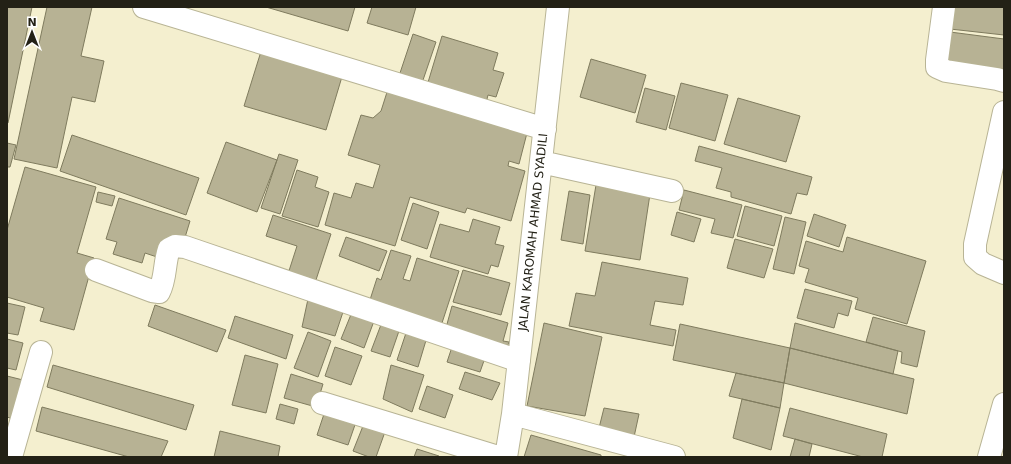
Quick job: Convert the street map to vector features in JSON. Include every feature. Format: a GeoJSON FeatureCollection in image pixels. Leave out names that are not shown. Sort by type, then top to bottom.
{"type":"FeatureCollection","features":[{"type":"Feature","properties":{"kind":"street"},"geometry":{"type":"LineString","coordinates":[[144,7],[545,129]]}},
{"type":"Feature","properties":{"kind":"street","name":"JALAN KAROMAH AHMAD SYADILI"},"geometry":{"type":"LineString","coordinates":[[506,457],[513,414],[558,7]]}},
{"type":"Feature","properties":{"kind":"street"},"geometry":{"type":"LineString","coordinates":[[944,7],[937,67],[946,71],[997,78],[1004,81]]}},
{"type":"Feature","properties":{"kind":"street"},"geometry":{"type":"LineString","coordinates":[[1004,112],[975,244],[975,257],[983,264],[1004,273]]}},
{"type":"Feature","properties":{"kind":"street"},"geometry":{"type":"LineString","coordinates":[[541,162],[672,191]]}},
{"type":"Feature","properties":{"kind":"street"},"geometry":{"type":"LineString","coordinates":[[96,270],[158,292],[162,286],[166,257],[169,249],[176,246],[185,247],[519,361]]}},
{"type":"Feature","properties":{"kind":"street"},"geometry":{"type":"LineString","coordinates":[[11,457],[41,352]]}},
{"type":"Feature","properties":{"kind":"street"},"geometry":{"type":"LineString","coordinates":[[322,403],[498,457]]}},
{"type":"Feature","properties":{"kind":"street"},"geometry":{"type":"LineString","coordinates":[[989,457],[1004,404]]}},
{"type":"Feature","properties":{"kind":"street"},"geometry":{"type":"LineString","coordinates":[[513,414],[674,457]]}},
{"type":"Feature","properties":{"kind":"building"},"geometry":{"type":"Polygon","coordinates":[[[7,7],[32,7],[8,123],[7,123],[7,7]]]}},
{"type":"Feature","properties":{"kind":"building"},"geometry":{"type":"Polygon","coordinates":[[[47,7],[92,7],[81,56],[104,61],[95,102],[72,97],[57,168],[14,159],[47,7]]]}},
{"type":"Feature","properties":{"kind":"building"},"geometry":{"type":"Polygon","coordinates":[[[266,7],[355,7],[348,31],[266,7]]]}},
{"type":"Feature","properties":{"kind":"building"},"geometry":{"type":"Polygon","coordinates":[[[372,7],[416,7],[408,35],[367,23],[372,7]]]}},
{"type":"Feature","properties":{"kind":"building"},"geometry":{"type":"Polygon","coordinates":[[[953,7],[1004,7],[1004,35],[950,29],[953,7]]]}},
{"type":"Feature","properties":{"kind":"building"},"geometry":{"type":"Polygon","coordinates":[[[950,32],[1004,39],[1004,69],[946,62],[950,32]]]}},
{"type":"Feature","properties":{"kind":"building"},"geometry":{"type":"Polygon","coordinates":[[[413,34],[436,42],[422,83],[399,76],[413,34]]]}},
{"type":"Feature","properties":{"kind":"building"},"geometry":{"type":"Polygon","coordinates":[[[442,36],[498,53],[493,70],[504,73],[496,97],[488,95],[485,107],[426,89],[442,36]]]}},
{"type":"Feature","properties":{"kind":"building"},"geometry":{"type":"Polygon","coordinates":[[[263,45],[344,70],[326,130],[244,106],[263,45]]]}},
{"type":"Feature","properties":{"kind":"building"},"geometry":{"type":"Polygon","coordinates":[[[591,59],[646,75],[635,113],[580,97],[591,59]]]}},
{"type":"Feature","properties":{"kind":"building"},"geometry":{"type":"Polygon","coordinates":[[[681,83],[728,95],[715,141],[669,128],[681,83]]]}},
{"type":"Feature","properties":{"kind":"building"},"geometry":{"type":"Polygon","coordinates":[[[645,88],[675,96],[666,130],[636,122],[645,88]]]}},
{"type":"Feature","properties":{"kind":"building"},"geometry":{"type":"Polygon","coordinates":[[[388,89],[527,133],[519,164],[509,161],[508,166],[525,171],[511,221],[467,208],[465,213],[410,197],[395,246],[325,225],[334,193],[351,198],[356,183],[373,188],[380,165],[348,155],[361,115],[373,118],[381,111],[388,89]]]}},
{"type":"Feature","properties":{"kind":"building"},"geometry":{"type":"Polygon","coordinates":[[[738,98],[800,116],[786,162],[724,144],[738,98]]]}},
{"type":"Feature","properties":{"kind":"building"},"geometry":{"type":"Polygon","coordinates":[[[72,135],[199,178],[186,215],[60,171],[72,135]]]}},
{"type":"Feature","properties":{"kind":"building"},"geometry":{"type":"Polygon","coordinates":[[[226,142],[277,160],[257,212],[207,193],[226,142]]]}},
{"type":"Feature","properties":{"kind":"building"},"geometry":{"type":"Polygon","coordinates":[[[7,143],[16,145],[10,167],[7,167],[7,143]]]}},
{"type":"Feature","properties":{"kind":"building"},"geometry":{"type":"Polygon","coordinates":[[[699,146],[812,177],[807,195],[797,193],[791,214],[731,197],[731,192],[716,188],[722,168],[695,161],[699,146]]]}},
{"type":"Feature","properties":{"kind":"building"},"geometry":{"type":"Polygon","coordinates":[[[279,154],[298,160],[280,214],[261,208],[279,154]]]}},
{"type":"Feature","properties":{"kind":"building"},"geometry":{"type":"Polygon","coordinates":[[[25,167],[96,187],[77,253],[94,258],[74,330],[40,321],[44,308],[7,297],[7,230],[25,167]]]}},
{"type":"Feature","properties":{"kind":"building"},"geometry":{"type":"Polygon","coordinates":[[[297,170],[318,177],[315,187],[329,192],[318,227],[282,216],[297,170]]]}},
{"type":"Feature","properties":{"kind":"building"},"geometry":{"type":"Polygon","coordinates":[[[596,185],[650,194],[640,260],[585,251],[596,185]]]}},
{"type":"Feature","properties":{"kind":"building"},"geometry":{"type":"Polygon","coordinates":[[[684,190],[742,205],[733,238],[711,233],[715,219],[679,210],[684,190]]]}},
{"type":"Feature","properties":{"kind":"building"},"geometry":{"type":"Polygon","coordinates":[[[569,191],[590,195],[583,244],[561,240],[569,191]]]}},
{"type":"Feature","properties":{"kind":"building"},"geometry":{"type":"Polygon","coordinates":[[[98,192],[115,196],[112,206],[96,202],[98,192]]]}},
{"type":"Feature","properties":{"kind":"building"},"geometry":{"type":"Polygon","coordinates":[[[119,198],[190,221],[183,244],[160,258],[145,253],[142,263],[113,254],[117,242],[106,239],[119,198]]]}},
{"type":"Feature","properties":{"kind":"building"},"geometry":{"type":"Polygon","coordinates":[[[413,203],[439,212],[427,249],[401,240],[413,203]]]}},
{"type":"Feature","properties":{"kind":"building"},"geometry":{"type":"Polygon","coordinates":[[[745,206],[782,216],[774,246],[737,236],[745,206]]]}},
{"type":"Feature","properties":{"kind":"building"},"geometry":{"type":"Polygon","coordinates":[[[677,212],[701,219],[694,242],[671,235],[677,212]]]}},
{"type":"Feature","properties":{"kind":"building"},"geometry":{"type":"Polygon","coordinates":[[[814,214],[846,225],[839,247],[807,236],[814,214]]]}},
{"type":"Feature","properties":{"kind":"building"},"geometry":{"type":"Polygon","coordinates":[[[273,215],[331,234],[314,286],[287,277],[297,246],[266,236],[273,215]]]}},
{"type":"Feature","properties":{"kind":"building"},"geometry":{"type":"Polygon","coordinates":[[[785,217],[806,222],[794,274],[773,269],[785,217]]]}},
{"type":"Feature","properties":{"kind":"building"},"geometry":{"type":"Polygon","coordinates":[[[473,219],[500,227],[495,244],[504,246],[498,267],[491,265],[488,274],[430,257],[440,224],[469,232],[473,219]]]}},
{"type":"Feature","properties":{"kind":"building"},"geometry":{"type":"Polygon","coordinates":[[[346,237],[387,251],[379,271],[339,256],[346,237]]]}},
{"type":"Feature","properties":{"kind":"building"},"geometry":{"type":"Polygon","coordinates":[[[847,237],[926,261],[907,324],[855,309],[858,298],[805,282],[809,269],[799,266],[806,241],[843,252],[847,237]]]}},
{"type":"Feature","properties":{"kind":"building"},"geometry":{"type":"Polygon","coordinates":[[[735,239],[773,249],[764,278],[727,268],[735,239]]]}},
{"type":"Feature","properties":{"kind":"building"},"geometry":{"type":"Polygon","coordinates":[[[391,250],[411,256],[403,279],[410,281],[417,258],[459,271],[440,329],[368,306],[377,278],[381,280],[391,250]]]}},
{"type":"Feature","properties":{"kind":"building"},"geometry":{"type":"Polygon","coordinates":[[[602,262],[688,278],[683,305],[655,301],[650,325],[676,330],[673,346],[569,326],[576,293],[595,296],[602,262]]]}},
{"type":"Feature","properties":{"kind":"building"},"geometry":{"type":"Polygon","coordinates":[[[463,270],[510,283],[501,315],[453,302],[463,270]]]}},
{"type":"Feature","properties":{"kind":"building"},"geometry":{"type":"Polygon","coordinates":[[[805,289],[852,301],[848,316],[838,313],[834,328],[797,318],[805,289]]]}},
{"type":"Feature","properties":{"kind":"building"},"geometry":{"type":"Polygon","coordinates":[[[308,299],[344,309],[335,336],[302,327],[308,299]]]}},
{"type":"Feature","properties":{"kind":"building"},"geometry":{"type":"Polygon","coordinates":[[[7,303],[25,307],[18,335],[7,333],[7,303]]]}},
{"type":"Feature","properties":{"kind":"building"},"geometry":{"type":"Polygon","coordinates":[[[155,305],[226,330],[217,352],[148,326],[155,305]]]}},
{"type":"Feature","properties":{"kind":"building"},"geometry":{"type":"Polygon","coordinates":[[[452,306],[508,323],[503,341],[509,342],[505,353],[444,335],[452,306]]]}},
{"type":"Feature","properties":{"kind":"building"},"geometry":{"type":"Polygon","coordinates":[[[352,312],[374,321],[364,348],[341,339],[352,312]]]}},
{"type":"Feature","properties":{"kind":"building"},"geometry":{"type":"Polygon","coordinates":[[[235,316],[293,335],[286,359],[228,338],[235,316]]]}},
{"type":"Feature","properties":{"kind":"building"},"geometry":{"type":"Polygon","coordinates":[[[873,317],[925,331],[917,367],[901,363],[902,352],[866,342],[873,317]]]}},
{"type":"Feature","properties":{"kind":"building"},"geometry":{"type":"Polygon","coordinates":[[[382,322],[400,328],[390,357],[371,351],[382,322]]]}},
{"type":"Feature","properties":{"kind":"building"},"geometry":{"type":"Polygon","coordinates":[[[544,323],[602,337],[585,416],[527,406],[544,323]]]}},
{"type":"Feature","properties":{"kind":"building"},"geometry":{"type":"Polygon","coordinates":[[[795,323],[898,351],[893,374],[790,348],[795,323]]]}},
{"type":"Feature","properties":{"kind":"building"},"geometry":{"type":"Polygon","coordinates":[[[680,324],[790,348],[784,383],[673,360],[680,324]]]}},
{"type":"Feature","properties":{"kind":"building"},"geometry":{"type":"Polygon","coordinates":[[[407,330],[427,337],[418,367],[397,360],[407,330]]]}},
{"type":"Feature","properties":{"kind":"building"},"geometry":{"type":"Polygon","coordinates":[[[308,332],[331,341],[318,377],[294,368],[308,332]]]}},
{"type":"Feature","properties":{"kind":"building"},"geometry":{"type":"Polygon","coordinates":[[[7,339],[23,343],[16,370],[7,368],[7,339]]]}},
{"type":"Feature","properties":{"kind":"building"},"geometry":{"type":"Polygon","coordinates":[[[453,344],[486,355],[480,372],[447,362],[453,344]]]}},
{"type":"Feature","properties":{"kind":"building"},"geometry":{"type":"Polygon","coordinates":[[[335,347],[362,356],[351,385],[325,376],[335,347]]]}},
{"type":"Feature","properties":{"kind":"building"},"geometry":{"type":"Polygon","coordinates":[[[790,348],[914,379],[907,414],[784,383],[790,348]]]}},
{"type":"Feature","properties":{"kind":"building"},"geometry":{"type":"Polygon","coordinates":[[[245,355],[278,364],[266,413],[232,405],[245,355]]]}},
{"type":"Feature","properties":{"kind":"building"},"geometry":{"type":"Polygon","coordinates":[[[53,365],[194,405],[186,430],[47,387],[53,365]]]}},
{"type":"Feature","properties":{"kind":"building"},"geometry":{"type":"Polygon","coordinates":[[[391,365],[424,375],[412,412],[383,399],[391,365]]]}},
{"type":"Feature","properties":{"kind":"building"},"geometry":{"type":"Polygon","coordinates":[[[465,372],[500,383],[492,400],[459,389],[465,372]]]}},
{"type":"Feature","properties":{"kind":"building"},"geometry":{"type":"Polygon","coordinates":[[[736,373],[784,383],[780,408],[729,396],[736,373]]]}},
{"type":"Feature","properties":{"kind":"building"},"geometry":{"type":"Polygon","coordinates":[[[291,374],[323,384],[316,407],[284,398],[291,374]]]}},
{"type":"Feature","properties":{"kind":"building"},"geometry":{"type":"Polygon","coordinates":[[[7,376],[23,380],[13,419],[7,417],[7,376]]]}},
{"type":"Feature","properties":{"kind":"building"},"geometry":{"type":"Polygon","coordinates":[[[427,386],[453,395],[445,418],[419,409],[427,386]]]}},
{"type":"Feature","properties":{"kind":"building"},"geometry":{"type":"Polygon","coordinates":[[[742,399],[780,408],[771,450],[733,438],[742,399]]]}},
{"type":"Feature","properties":{"kind":"building"},"geometry":{"type":"Polygon","coordinates":[[[280,404],[298,409],[294,424],[276,419],[280,404]]]}},
{"type":"Feature","properties":{"kind":"building"},"geometry":{"type":"Polygon","coordinates":[[[42,407],[168,441],[161,457],[129,457],[36,431],[42,407]]]}},
{"type":"Feature","properties":{"kind":"building"},"geometry":{"type":"Polygon","coordinates":[[[326,408],[357,419],[348,445],[317,435],[326,408]]]}},
{"type":"Feature","properties":{"kind":"building"},"geometry":{"type":"Polygon","coordinates":[[[604,408],[639,414],[634,437],[599,428],[604,408]]]}},
{"type":"Feature","properties":{"kind":"building"},"geometry":{"type":"Polygon","coordinates":[[[790,408],[887,434],[882,457],[863,457],[783,436],[790,408]]]}},
{"type":"Feature","properties":{"kind":"building"},"geometry":{"type":"Polygon","coordinates":[[[365,421],[386,429],[376,457],[369,457],[353,451],[365,421]]]}},
{"type":"Feature","properties":{"kind":"building"},"geometry":{"type":"Polygon","coordinates":[[[220,431],[280,446],[278,457],[214,457],[220,431]]]}},
{"type":"Feature","properties":{"kind":"building"},"geometry":{"type":"Polygon","coordinates":[[[531,435],[601,455],[601,457],[524,457],[531,435]]]}},
{"type":"Feature","properties":{"kind":"building"},"geometry":{"type":"Polygon","coordinates":[[[795,439],[812,444],[809,457],[790,457],[795,439]]]}},
{"type":"Feature","properties":{"kind":"building"},"geometry":{"type":"Polygon","coordinates":[[[417,449],[439,456],[414,457],[417,449]]]}}]}
